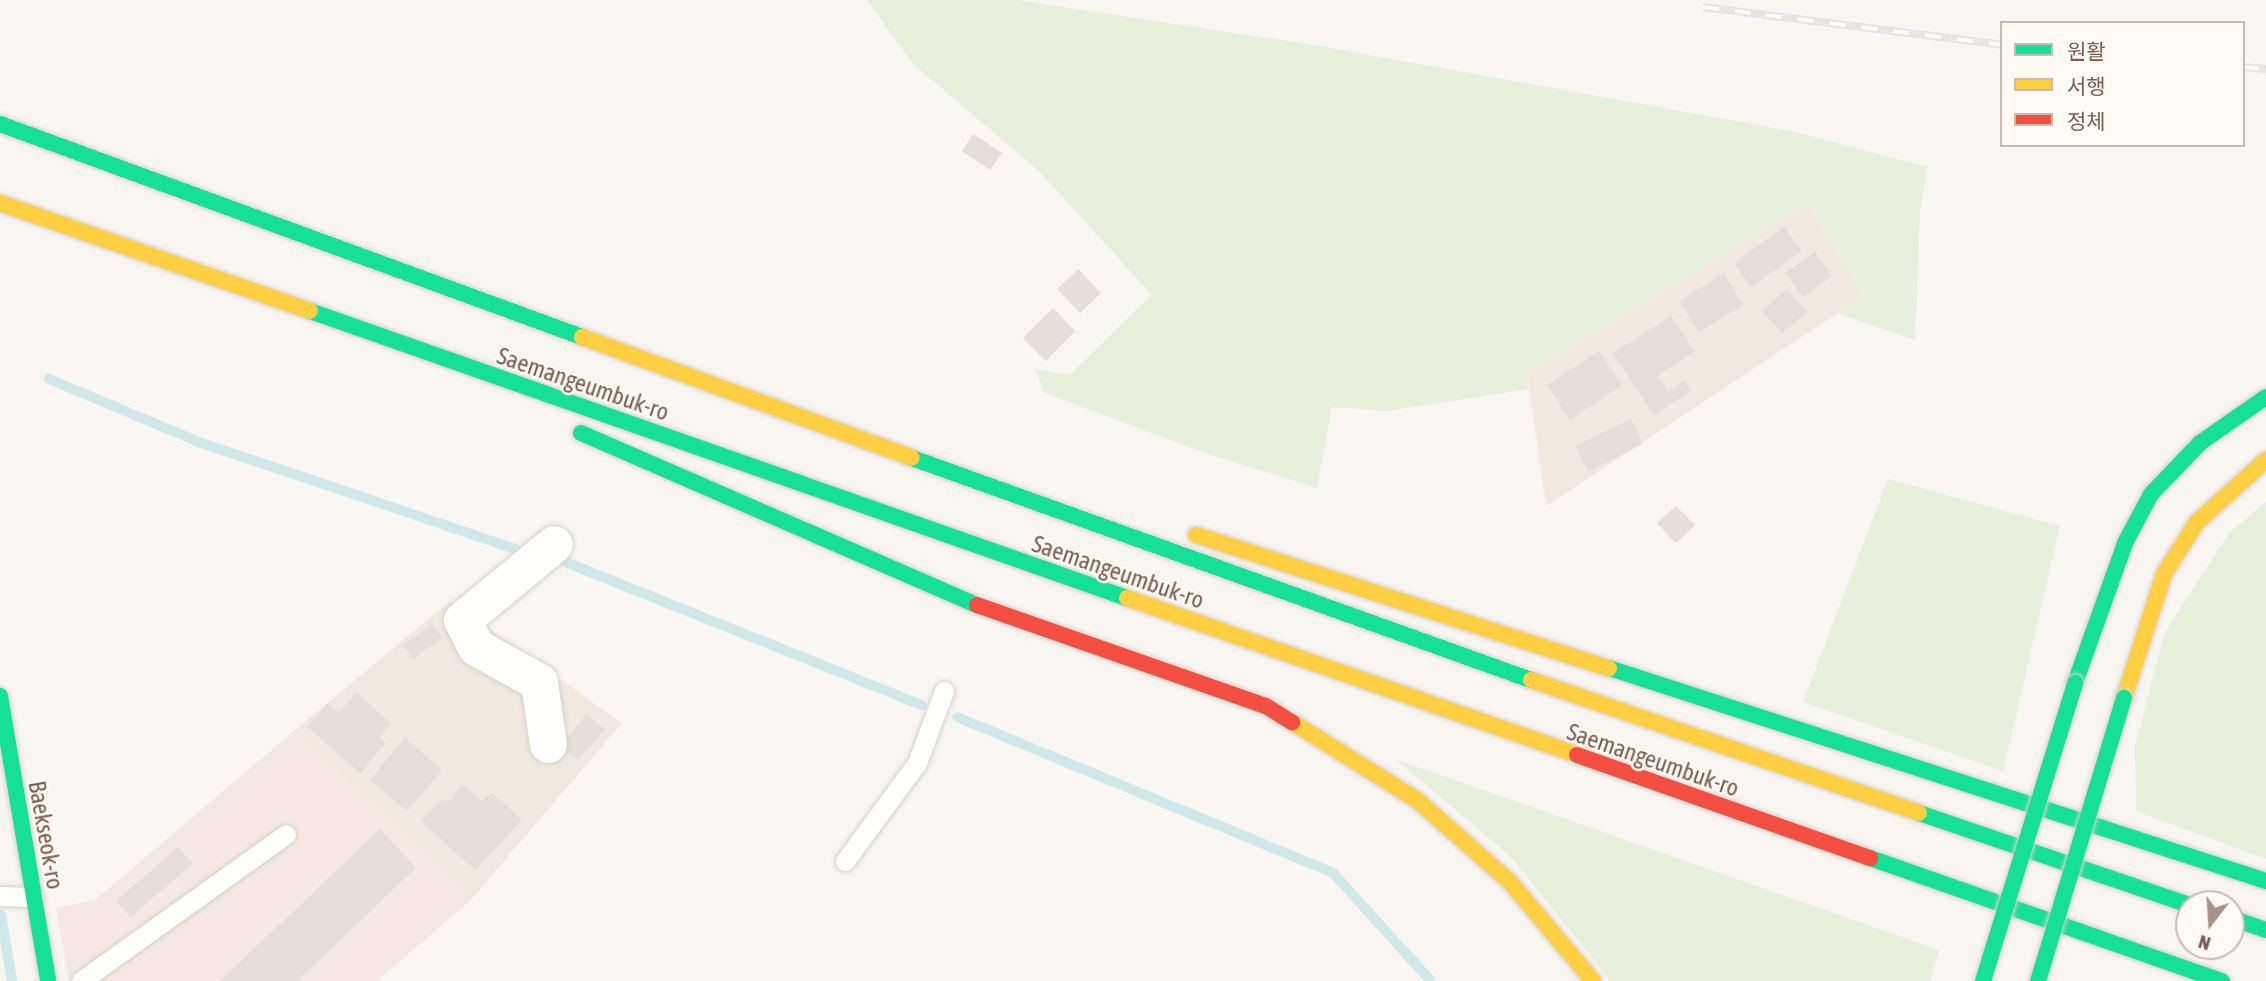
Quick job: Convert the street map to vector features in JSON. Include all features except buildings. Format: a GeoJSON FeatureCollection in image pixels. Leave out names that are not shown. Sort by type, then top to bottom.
{"type":"FeatureCollection","features":[{"type":"Feature","properties":{"kind":"main road","name":"Saemangeumbuk-ro"},"geometry":{"type":"LineString","coordinates":[[0,124],[610,345],[1354,620],[2175,900]]}},
{"type":"Feature","properties":{"kind":"main road","name":"Saemangeumbuk-ro"},"geometry":{"type":"LineString","coordinates":[[0,203],[2222,981]]}},
{"type":"Feature","properties":{"kind":"main road"},"geometry":{"type":"LineString","coordinates":[[105,240],[461,384]]}},
{"type":"Feature","properties":{"kind":"main road"},"geometry":{"type":"LineString","coordinates":[[610,345],[1061,491]]}},
{"type":"Feature","properties":{"kind":"main road"},"geometry":{"type":"LineString","coordinates":[[1983,981],[2075,684],[2124,543],[2151,494],[2200,443],[2266,397]]}},
{"type":"Feature","properties":{"kind":"main road"},"geometry":{"type":"LineString","coordinates":[[563,426],[728,493],[927,588],[1266,706],[1417,800],[1510,882],[1593,981]]}},
{"type":"Feature","properties":{"kind":"main road"},"geometry":{"type":"LineString","coordinates":[[2038,981],[2164,574],[2197,522],[2266,460]]}},
{"type":"Feature","properties":{"kind":"main road"},"geometry":{"type":"LineString","coordinates":[[1180,530],[2266,881]]}},
{"type":"Feature","properties":{"kind":"main road","name":"Baekseok-ro"},"geometry":{"type":"LineString","coordinates":[[0,696],[48,981]]}},
{"type":"Feature","properties":{"kind":"main road"},"geometry":{"type":"LineString","coordinates":[[2245,923],[2266,930]]}},
{"type":"Feature","properties":{"kind":"street"},"geometry":{"type":"LineString","coordinates":[[548,744],[539,682],[475,647],[462,620],[554,544]]}},
{"type":"Feature","properties":{"kind":"lane"},"geometry":{"type":"LineString","coordinates":[[845,861],[917,763],[944,691]]}},
{"type":"Feature","properties":{"kind":"lane"},"geometry":{"type":"LineString","coordinates":[[80,981],[286,834]]}},
{"type":"Feature","properties":{"kind":"lane"},"geometry":{"type":"LineString","coordinates":[[0,896],[34,897]]}},
{"type":"Feature","properties":{"kind":"shaded area"},"geometry":{"type":"Polygon","coordinates":[[[1807,203],[1864,296],[1546,506],[1527,373],[1807,203]]]}},
{"type":"Feature","properties":{"kind":"shaded area"},"geometry":{"type":"Polygon","coordinates":[[[450,601],[622,723],[469,902],[294,731],[450,601]]]}},
{"type":"Feature","properties":{"kind":"shaded area"},"geometry":{"type":"Polygon","coordinates":[[[294,731],[469,902],[377,981],[69,981],[56,908],[95,900],[294,731]]]}},
{"type":"Feature","properties":{"kind":"green space"},"geometry":{"type":"Polygon","coordinates":[[[867,0],[1017,0],[1314,45],[1791,131],[1928,167],[1920,212],[1915,340],[1837,313],[1863,296],[1807,203],[1527,373],[1529,389],[1387,411],[1332,407],[1317,488],[1205,453],[1045,393],[1035,369],[1069,375],[1152,295],[1039,171],[913,64],[867,0]]]}},
{"type":"Feature","properties":{"kind":"green space"},"geometry":{"type":"Polygon","coordinates":[[[1888,479],[2060,526],[2003,771],[1803,702],[1888,479]]]}},
{"type":"Feature","properties":{"kind":"green space"},"geometry":{"type":"Polygon","coordinates":[[[2266,502],[2266,859],[2136,811],[2135,747],[2164,634],[2229,533],[2266,502]]]}},
{"type":"Feature","properties":{"kind":"green space"},"geometry":{"type":"Polygon","coordinates":[[[1395,759],[1939,950],[1930,981],[1611,981],[1509,855],[1395,759]]]}},
{"type":"Feature","properties":{"kind":"waterway"},"geometry":{"type":"LineString","coordinates":[[49,379],[199,442],[515,549]]}},
{"type":"Feature","properties":{"kind":"waterway"},"geometry":{"type":"LineString","coordinates":[[563,561],[922,705]]}},
{"type":"Feature","properties":{"kind":"waterway"},"geometry":{"type":"LineString","coordinates":[[957,717],[1333,873],[1431,981]]}},
{"type":"Feature","properties":{"kind":"waterway"},"geometry":{"type":"LineString","coordinates":[[1,915],[12,981]]}},
{"type":"Feature","properties":{"kind":"railway"},"geometry":{"type":"LineString","coordinates":[[1703,7],[2000,45]]}},
{"type":"Feature","properties":{"kind":"railway"},"geometry":{"type":"LineString","coordinates":[[2245,67],[2266,69]]}},
{"type":"Feature","properties":{"kind":"traffic: fast"},"geometry":{"type":"LineString","coordinates":[[0,124],[582,337]]}},
{"type":"Feature","properties":{"kind":"traffic: fast"},"geometry":{"type":"LineString","coordinates":[[310,311],[1127,598]]}},
{"type":"Feature","properties":{"kind":"traffic: fast"},"geometry":{"type":"LineString","coordinates":[[2075,683],[2125,543],[2151,494],[2200,443],[2266,397]]}},
{"type":"Feature","properties":{"kind":"traffic: fast"},"geometry":{"type":"LineString","coordinates":[[581,433],[977,605]]}},
{"type":"Feature","properties":{"kind":"traffic: fast"},"geometry":{"type":"LineString","coordinates":[[912,458],[1531,680]]}},
{"type":"Feature","properties":{"kind":"traffic: fast"},"geometry":{"type":"LineString","coordinates":[[1609,668],[2266,881]]}},
{"type":"Feature","properties":{"kind":"traffic: fast"},"geometry":{"type":"LineString","coordinates":[[1983,981],[2075,683]]}},
{"type":"Feature","properties":{"kind":"traffic: fast"},"geometry":{"type":"LineString","coordinates":[[0,696],[48,981]]}},
{"type":"Feature","properties":{"kind":"traffic: fast"},"geometry":{"type":"LineString","coordinates":[[2038,981],[2124,698]]}},
{"type":"Feature","properties":{"kind":"traffic: fast"},"geometry":{"type":"LineString","coordinates":[[1919,813],[2175,900]]}},
{"type":"Feature","properties":{"kind":"traffic: fast"},"geometry":{"type":"LineString","coordinates":[[1870,858],[2222,981]]}},
{"type":"Feature","properties":{"kind":"traffic: fast"},"geometry":{"type":"LineString","coordinates":[[2245,923],[2266,930]]}},
{"type":"Feature","properties":{"kind":"traffic: slow"},"geometry":{"type":"LineString","coordinates":[[0,203],[310,311]]}},
{"type":"Feature","properties":{"kind":"traffic: slow"},"geometry":{"type":"LineString","coordinates":[[582,337],[912,458]]}},
{"type":"Feature","properties":{"kind":"traffic: slow"},"geometry":{"type":"LineString","coordinates":[[2124,698],[2164,574],[2197,522],[2266,460]]}},
{"type":"Feature","properties":{"kind":"traffic: slow"},"geometry":{"type":"LineString","coordinates":[[1196,535],[1609,668]]}},
{"type":"Feature","properties":{"kind":"traffic: slow"},"geometry":{"type":"LineString","coordinates":[[1127,598],[1577,755]]}},
{"type":"Feature","properties":{"kind":"traffic: slow"},"geometry":{"type":"LineString","coordinates":[[1531,680],[1919,813]]}},
{"type":"Feature","properties":{"kind":"traffic: slow"},"geometry":{"type":"LineString","coordinates":[[1292,722],[1417,800],[1510,882],[1593,981]]}},
{"type":"Feature","properties":{"kind":"traffic: jam"},"geometry":{"type":"LineString","coordinates":[[977,605],[1266,706],[1292,722]]}},
{"type":"Feature","properties":{"kind":"traffic: jam"},"geometry":{"type":"LineString","coordinates":[[1577,755],[1870,858]]}}]}
